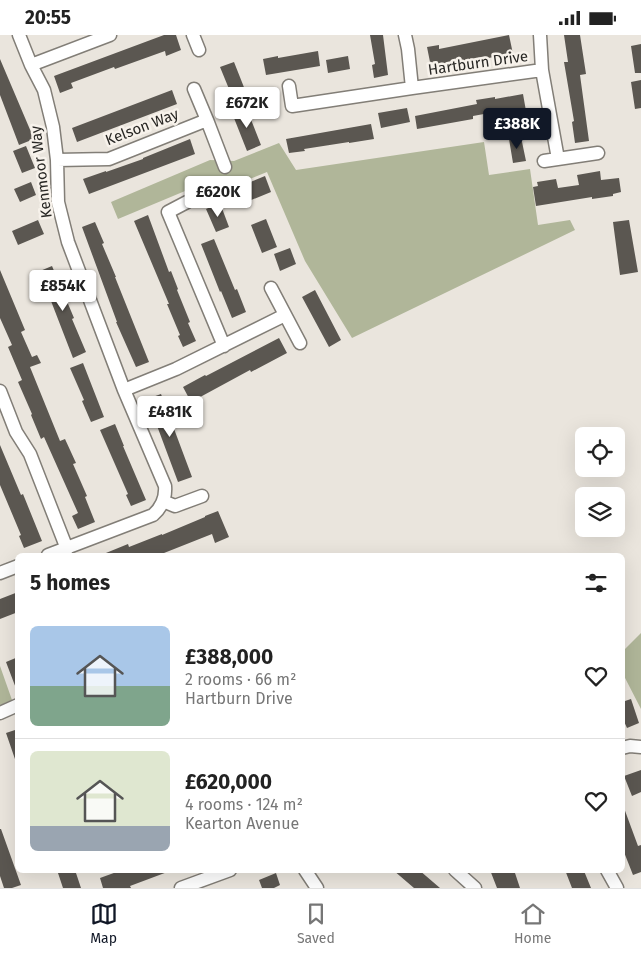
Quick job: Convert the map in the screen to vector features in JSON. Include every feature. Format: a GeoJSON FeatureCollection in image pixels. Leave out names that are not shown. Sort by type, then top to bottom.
{"type":"FeatureCollection","features":[{"type":"Feature","properties":{"kind":"street","name":"Kenmoor Way"},"geometry":{"type":"LineString","coordinates":[[19,35],[44,90],[53,127],[57,160],[58,202],[68,242],[124,390],[164,485],[163,501]]}},
{"type":"Feature","properties":{"kind":"street"},"geometry":{"type":"LineString","coordinates":[[31,65],[110,35]]}},
{"type":"Feature","properties":{"kind":"street"},"geometry":{"type":"LineString","coordinates":[[193,35],[199,50]]}},
{"type":"Feature","properties":{"kind":"street","name":"Hartburn Drive"},"geometry":{"type":"LineString","coordinates":[[405,35],[412,89],[542,70]]}},
{"type":"Feature","properties":{"kind":"street","name":"Hartburn Drive"},"geometry":{"type":"LineString","coordinates":[[540,35],[542,70],[558,159]]}},
{"type":"Feature","properties":{"kind":"street"},"geometry":{"type":"LineString","coordinates":[[289,86],[292,106],[412,89]]}},
{"type":"Feature","properties":{"kind":"street"},"geometry":{"type":"LineString","coordinates":[[194,89],[225,167]]}},
{"type":"Feature","properties":{"kind":"street","name":"Kelson Way"},"geometry":{"type":"LineString","coordinates":[[57,160],[109,159],[207,120]]}},
{"type":"Feature","properties":{"kind":"street"},"geometry":{"type":"LineString","coordinates":[[544,161],[598,153]]}},
{"type":"Feature","properties":{"kind":"street"},"geometry":{"type":"LineString","coordinates":[[187,202],[168,212],[224,346]]}},
{"type":"Feature","properties":{"kind":"street"},"geometry":{"type":"LineString","coordinates":[[271,288],[300,343]]}},
{"type":"Feature","properties":{"kind":"street"},"geometry":{"type":"LineString","coordinates":[[124,390],[176,369],[285,315]]}},
{"type":"Feature","properties":{"kind":"street"},"geometry":{"type":"LineString","coordinates":[[0,391],[16,432],[30,454],[67,549]]}},
{"type":"Feature","properties":{"kind":"street"},"geometry":{"type":"LineString","coordinates":[[54,553],[153,515],[160,509],[163,501],[175,506],[202,496]]}},
{"type":"Feature","properties":{"kind":"street"},"geometry":{"type":"LineString","coordinates":[[0,573],[15,567]]}},
{"type":"Feature","properties":{"kind":"street"},"geometry":{"type":"LineString","coordinates":[[0,713],[15,706]]}},
{"type":"Feature","properties":{"kind":"street"},"geometry":{"type":"LineString","coordinates":[[625,747],[641,747]]}},
{"type":"Feature","properties":{"kind":"street"},"geometry":{"type":"LineString","coordinates":[[181,888],[222,873]]}},
{"type":"Feature","properties":{"kind":"street"},"geometry":{"type":"LineString","coordinates":[[307,873],[316,888]]}},
{"type":"Feature","properties":{"kind":"street"},"geometry":{"type":"LineString","coordinates":[[458,873],[475,888]]}},
{"type":"Feature","properties":{"kind":"street"},"geometry":{"type":"LineString","coordinates":[[609,873],[617,888]]}},
{"type":"Feature","properties":{"kind":"green space"},"geometry":{"type":"Polygon","coordinates":[[[484,142],[489,175],[530,169],[538,225],[570,220],[575,230],[352,338],[305,261],[267,172],[227,188],[221,176],[118,219],[111,202],[210,160],[234,161],[279,143],[296,170],[484,142]]]}},
{"type":"Feature","properties":{"kind":"green space"},"geometry":{"type":"Polygon","coordinates":[[[641,633],[641,709],[625,678],[625,649],[641,633]]]}},
{"type":"Feature","properties":{"kind":"green space"},"geometry":{"type":"Polygon","coordinates":[[[0,666],[12,700],[0,705],[0,666]]]}},
{"type":"Feature","properties":{"kind":"building"},"geometry":{"type":"Polygon","coordinates":[[[164,35],[176,35],[181,50],[166,56],[165,51],[115,69],[114,67],[71,83],[73,88],[60,93],[54,76],[164,35]]]}},
{"type":"Feature","properties":{"kind":"building"},"geometry":{"type":"Polygon","coordinates":[[[370,35],[383,35],[388,75],[374,78],[372,65],[375,64],[370,35]]]}},
{"type":"Feature","properties":{"kind":"building"},"geometry":{"type":"Polygon","coordinates":[[[509,35],[513,54],[431,67],[427,47],[439,45],[439,49],[509,35]]]}},
{"type":"Feature","properties":{"kind":"building"},"geometry":{"type":"Polygon","coordinates":[[[564,35],[580,35],[586,74],[580,75],[589,141],[575,143],[572,122],[574,121],[564,62],[568,62],[564,35]]]}},
{"type":"Feature","properties":{"kind":"building"},"geometry":{"type":"Polygon","coordinates":[[[641,44],[641,73],[635,73],[631,46],[641,44]]]}},
{"type":"Feature","properties":{"kind":"building"},"geometry":{"type":"Polygon","coordinates":[[[318,51],[320,66],[266,75],[263,59],[318,51]]]}},
{"type":"Feature","properties":{"kind":"building"},"geometry":{"type":"Polygon","coordinates":[[[348,56],[350,69],[328,73],[326,60],[348,56]]]}},
{"type":"Feature","properties":{"kind":"building"},"geometry":{"type":"Polygon","coordinates":[[[0,59],[34,139],[19,145],[0,95],[0,59]]]}},
{"type":"Feature","properties":{"kind":"building"},"geometry":{"type":"Polygon","coordinates":[[[234,62],[249,100],[236,106],[220,67],[234,62]]]}},
{"type":"Feature","properties":{"kind":"building"},"geometry":{"type":"Polygon","coordinates":[[[641,80],[641,108],[635,109],[631,82],[641,80]]]}},
{"type":"Feature","properties":{"kind":"building"},"geometry":{"type":"Polygon","coordinates":[[[172,90],[177,104],[77,142],[72,128],[172,90]]]}},
{"type":"Feature","properties":{"kind":"building"},"geometry":{"type":"Polygon","coordinates":[[[523,94],[529,128],[515,131],[511,109],[473,116],[473,119],[417,129],[415,116],[477,104],[476,100],[523,94]]]}},
{"type":"Feature","properties":{"kind":"building"},"geometry":{"type":"Polygon","coordinates":[[[246,107],[261,145],[247,151],[232,113],[246,107]]]}},
{"type":"Feature","properties":{"kind":"building"},"geometry":{"type":"Polygon","coordinates":[[[407,108],[410,122],[381,128],[378,113],[407,108]]]}},
{"type":"Feature","properties":{"kind":"building"},"geometry":{"type":"Polygon","coordinates":[[[371,124],[374,139],[304,149],[305,151],[289,153],[286,139],[371,124]]]}},
{"type":"Feature","properties":{"kind":"building"},"geometry":{"type":"Polygon","coordinates":[[[521,137],[526,161],[513,163],[509,139],[521,137]]]}},
{"type":"Feature","properties":{"kind":"building"},"geometry":{"type":"Polygon","coordinates":[[[190,139],[195,154],[89,194],[83,179],[143,159],[190,139]]]}},
{"type":"Feature","properties":{"kind":"building"},"geometry":{"type":"Polygon","coordinates":[[[26,146],[35,168],[22,173],[13,151],[26,146]]]}},
{"type":"Feature","properties":{"kind":"building"},"geometry":{"type":"Polygon","coordinates":[[[600,171],[601,180],[619,178],[621,192],[613,194],[613,196],[592,199],[592,197],[536,206],[533,187],[538,186],[537,182],[556,179],[558,188],[579,185],[577,175],[600,171]]]}},
{"type":"Feature","properties":{"kind":"building"},"geometry":{"type":"Polygon","coordinates":[[[265,176],[271,192],[244,203],[238,187],[265,176]]]}},
{"type":"Feature","properties":{"kind":"building"},"geometry":{"type":"Polygon","coordinates":[[[31,182],[36,195],[20,202],[14,189],[31,182]]]}},
{"type":"Feature","properties":{"kind":"building"},"geometry":{"type":"Polygon","coordinates":[[[220,203],[229,227],[216,232],[206,209],[220,203]]]}},
{"type":"Feature","properties":{"kind":"building"},"geometry":{"type":"Polygon","coordinates":[[[148,215],[169,272],[171,271],[178,289],[190,322],[188,323],[196,341],[183,347],[167,304],[169,304],[134,221],[148,215]]]}},
{"type":"Feature","properties":{"kind":"building"},"geometry":{"type":"Polygon","coordinates":[[[266,219],[277,247],[262,253],[251,225],[266,219]]]}},
{"type":"Feature","properties":{"kind":"building"},"geometry":{"type":"Polygon","coordinates":[[[38,220],[44,234],[18,245],[12,231],[38,220]]]}},
{"type":"Feature","properties":{"kind":"building"},"geometry":{"type":"Polygon","coordinates":[[[629,220],[638,272],[620,275],[613,222],[629,220]]]}},
{"type":"Feature","properties":{"kind":"building"},"geometry":{"type":"Polygon","coordinates":[[[95,222],[149,362],[136,367],[116,322],[82,227],[95,222]]]}},
{"type":"Feature","properties":{"kind":"building"},"geometry":{"type":"Polygon","coordinates":[[[214,239],[246,312],[232,318],[201,244],[214,239]]]}},
{"type":"Feature","properties":{"kind":"building"},"geometry":{"type":"Polygon","coordinates":[[[290,248],[296,264],[280,271],[274,254],[290,248]]]}},
{"type":"Feature","properties":{"kind":"building"},"geometry":{"type":"Polygon","coordinates":[[[52,266],[86,352],[73,358],[40,271],[52,266]]]}},
{"type":"Feature","properties":{"kind":"building"},"geometry":{"type":"Polygon","coordinates":[[[0,270],[25,330],[21,332],[32,357],[37,355],[41,363],[30,367],[60,441],[65,439],[76,463],[73,464],[87,496],[85,497],[95,522],[78,529],[72,516],[78,513],[44,437],[41,439],[18,382],[22,380],[8,347],[12,345],[0,318],[0,270]]]}},
{"type":"Feature","properties":{"kind":"building"},"geometry":{"type":"Polygon","coordinates":[[[315,290],[341,340],[329,347],[302,297],[315,290]]]}},
{"type":"Feature","properties":{"kind":"building"},"geometry":{"type":"Polygon","coordinates":[[[279,338],[287,353],[251,372],[250,370],[191,402],[183,387],[279,338]]]}},
{"type":"Feature","properties":{"kind":"building"},"geometry":{"type":"Polygon","coordinates":[[[83,363],[104,417],[91,422],[70,368],[83,363]]]}},
{"type":"Feature","properties":{"kind":"building"},"geometry":{"type":"Polygon","coordinates":[[[161,394],[192,477],[178,482],[147,399],[161,394]]]}},
{"type":"Feature","properties":{"kind":"building"},"geometry":{"type":"Polygon","coordinates":[[[115,424],[146,500],[131,506],[126,495],[128,494],[100,430],[115,424]]]}},
{"type":"Feature","properties":{"kind":"building"},"geometry":{"type":"Polygon","coordinates":[[[0,445],[42,541],[24,548],[19,536],[21,535],[0,485],[0,445]]]}},
{"type":"Feature","properties":{"kind":"building"},"geometry":{"type":"Polygon","coordinates":[[[218,511],[229,537],[215,543],[212,534],[164,553],[106,553],[128,544],[129,547],[162,535],[218,511]]]}},
{"type":"Feature","properties":{"kind":"building"},"geometry":{"type":"Polygon","coordinates":[[[15,593],[15,613],[0,619],[0,599],[15,593]]]}},
{"type":"Feature","properties":{"kind":"building"},"geometry":{"type":"Polygon","coordinates":[[[15,658],[15,686],[6,662],[15,658]]]}},
{"type":"Feature","properties":{"kind":"building"},"geometry":{"type":"Polygon","coordinates":[[[631,699],[639,723],[627,728],[625,724],[625,701],[631,699]]]}},
{"type":"Feature","properties":{"kind":"building"},"geometry":{"type":"Polygon","coordinates":[[[15,730],[15,759],[6,733],[15,730]]]}},
{"type":"Feature","properties":{"kind":"building"},"geometry":{"type":"Polygon","coordinates":[[[641,770],[641,792],[632,796],[625,776],[641,770]]]}},
{"type":"Feature","properties":{"kind":"building"},"geometry":{"type":"Polygon","coordinates":[[[625,811],[638,846],[641,845],[641,872],[633,875],[625,855],[625,811]]]}},
{"type":"Feature","properties":{"kind":"building"},"geometry":{"type":"Polygon","coordinates":[[[1,829],[15,873],[17,873],[21,885],[4,888],[0,876],[1,829]]]}},
{"type":"Feature","properties":{"kind":"building"},"geometry":{"type":"Polygon","coordinates":[[[58,873],[76,873],[81,888],[63,888],[58,873]]]}},
{"type":"Feature","properties":{"kind":"building"},"geometry":{"type":"Polygon","coordinates":[[[114,873],[165,873],[130,886],[131,888],[103,888],[100,878],[114,873]]]}},
{"type":"Feature","properties":{"kind":"building"},"geometry":{"type":"Polygon","coordinates":[[[276,873],[280,885],[274,888],[262,888],[259,880],[276,873]]]}},
{"type":"Feature","properties":{"kind":"building"},"geometry":{"type":"Polygon","coordinates":[[[396,873],[422,873],[440,888],[414,888],[396,873]]]}},
{"type":"Feature","properties":{"kind":"building"},"geometry":{"type":"Polygon","coordinates":[[[491,873],[515,873],[520,888],[497,888],[491,873]]]}},
{"type":"Feature","properties":{"kind":"building"},"geometry":{"type":"Polygon","coordinates":[[[566,873],[585,873],[591,888],[572,888],[566,873]]]}}]}
